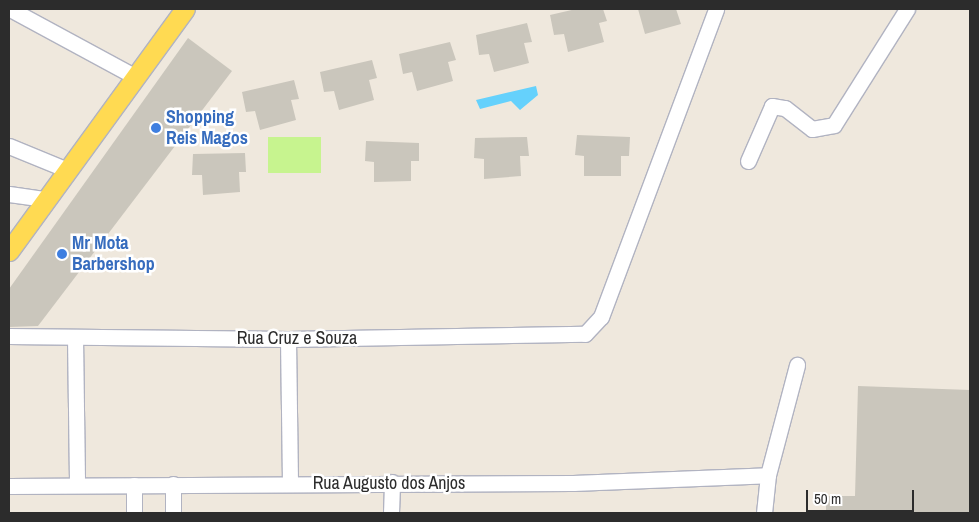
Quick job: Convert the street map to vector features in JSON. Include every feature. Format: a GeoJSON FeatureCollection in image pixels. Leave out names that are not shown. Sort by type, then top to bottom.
{"type":"FeatureCollection","features":[{"type":"Feature","properties":{"kind":"main road"},"geometry":{"type":"LineString","coordinates":[[9,251],[65,169],[184,9]]}},
{"type":"Feature","properties":{"kind":"main road"},"geometry":{"type":"LineString","coordinates":[[9,227],[31,217]]}},
{"type":"Feature","properties":{"kind":"street"},"geometry":{"type":"LineString","coordinates":[[10,9],[134,76]]}},
{"type":"Feature","properties":{"kind":"street","name":"Rua Cruz e Souza"},"geometry":{"type":"LineString","coordinates":[[9,336],[288,339],[584,334],[601,317],[716,9]]}},
{"type":"Feature","properties":{"kind":"street"},"geometry":{"type":"LineString","coordinates":[[748,161],[772,106],[785,108],[812,129],[834,125],[906,9]]}},
{"type":"Feature","properties":{"kind":"street"},"geometry":{"type":"LineString","coordinates":[[9,146],[65,169]]}},
{"type":"Feature","properties":{"kind":"street"},"geometry":{"type":"LineString","coordinates":[[9,194],[44,199]]}},
{"type":"Feature","properties":{"kind":"street"},"geometry":{"type":"LineString","coordinates":[[75,336],[77,484]]}},
{"type":"Feature","properties":{"kind":"street"},"geometry":{"type":"LineString","coordinates":[[288,339],[290,483]]}},
{"type":"Feature","properties":{"kind":"street"},"geometry":{"type":"LineString","coordinates":[[764,513],[768,475],[797,365]]}},
{"type":"Feature","properties":{"kind":"street","name":"Rua Augusto dos Anjos"},"geometry":{"type":"LineString","coordinates":[[9,486],[392,482],[573,483],[768,475]]}},
{"type":"Feature","properties":{"kind":"street"},"geometry":{"type":"LineString","coordinates":[[391,513],[392,482]]}},
{"type":"Feature","properties":{"kind":"street"},"geometry":{"type":"LineString","coordinates":[[134,484],[134,513]]}},
{"type":"Feature","properties":{"kind":"street"},"geometry":{"type":"LineString","coordinates":[[173,484],[173,513]]}},
{"type":"Feature","properties":{"kind":"green space"},"geometry":{"type":"Polygon","coordinates":[[[268,137],[321,137],[321,173],[268,173],[268,137]]]}},
{"type":"Feature","properties":{"kind":"water"},"geometry":{"type":"Polygon","coordinates":[[[536,86],[538,95],[520,110],[511,101],[480,109],[476,100],[536,86]]]}},
{"type":"Feature","properties":{"kind":"building"},"geometry":{"type":"Polygon","coordinates":[[[576,9],[603,9],[607,21],[599,23],[604,42],[568,52],[564,34],[554,35],[550,15],[576,9]]]}},
{"type":"Feature","properties":{"kind":"building"},"geometry":{"type":"Polygon","coordinates":[[[638,9],[676,9],[681,24],[645,34],[638,9]]]}},
{"type":"Feature","properties":{"kind":"building"},"geometry":{"type":"Polygon","coordinates":[[[527,23],[532,42],[524,43],[529,63],[494,72],[489,54],[479,55],[476,35],[527,23]]]}},
{"type":"Feature","properties":{"kind":"building","name":"Shopping Reis Magos"},"geometry":{"type":"Polygon","coordinates":[[[188,38],[232,71],[38,326],[9,327],[9,289],[188,38]]]}},
{"type":"Feature","properties":{"kind":"building"},"geometry":{"type":"Polygon","coordinates":[[[450,42],[456,60],[448,62],[453,81],[417,91],[412,72],[403,74],[399,54],[450,42]]]}},
{"type":"Feature","properties":{"kind":"building"},"geometry":{"type":"Polygon","coordinates":[[[372,60],[377,78],[369,80],[374,100],[339,110],[334,91],[324,92],[320,72],[372,60]]]}},
{"type":"Feature","properties":{"kind":"building"},"geometry":{"type":"Polygon","coordinates":[[[294,80],[299,99],[291,100],[296,120],[260,130],[255,111],[246,112],[242,92],[294,80]]]}},
{"type":"Feature","properties":{"kind":"building"},"geometry":{"type":"Polygon","coordinates":[[[577,135],[630,137],[629,156],[621,156],[621,176],[584,176],[584,156],[575,155],[577,135]]]}},
{"type":"Feature","properties":{"kind":"building"},"geometry":{"type":"Polygon","coordinates":[[[527,137],[529,156],[520,156],[521,176],[484,179],[484,159],[474,158],[475,138],[527,137]]]}},
{"type":"Feature","properties":{"kind":"building"},"geometry":{"type":"Polygon","coordinates":[[[366,141],[419,143],[419,161],[411,161],[411,181],[374,182],[374,162],[365,161],[366,141]]]}},
{"type":"Feature","properties":{"kind":"building"},"geometry":{"type":"Polygon","coordinates":[[[245,153],[246,172],[239,172],[240,192],[203,195],[202,175],[192,175],[193,154],[245,153]]]}},
{"type":"Feature","properties":{"kind":"building"},"geometry":{"type":"Polygon","coordinates":[[[858,386],[970,390],[970,513],[826,513],[826,496],[855,496],[858,386]]]}},
{"type":"Feature","properties":{"kind":"place","name":"Shopping Reis Magos"},"geometry":{"type":"Point","coordinates":[156,128]}},
{"type":"Feature","properties":{"kind":"place","name":"Mr Mota Barbershop"},"geometry":{"type":"Point","coordinates":[62,254]}}]}
